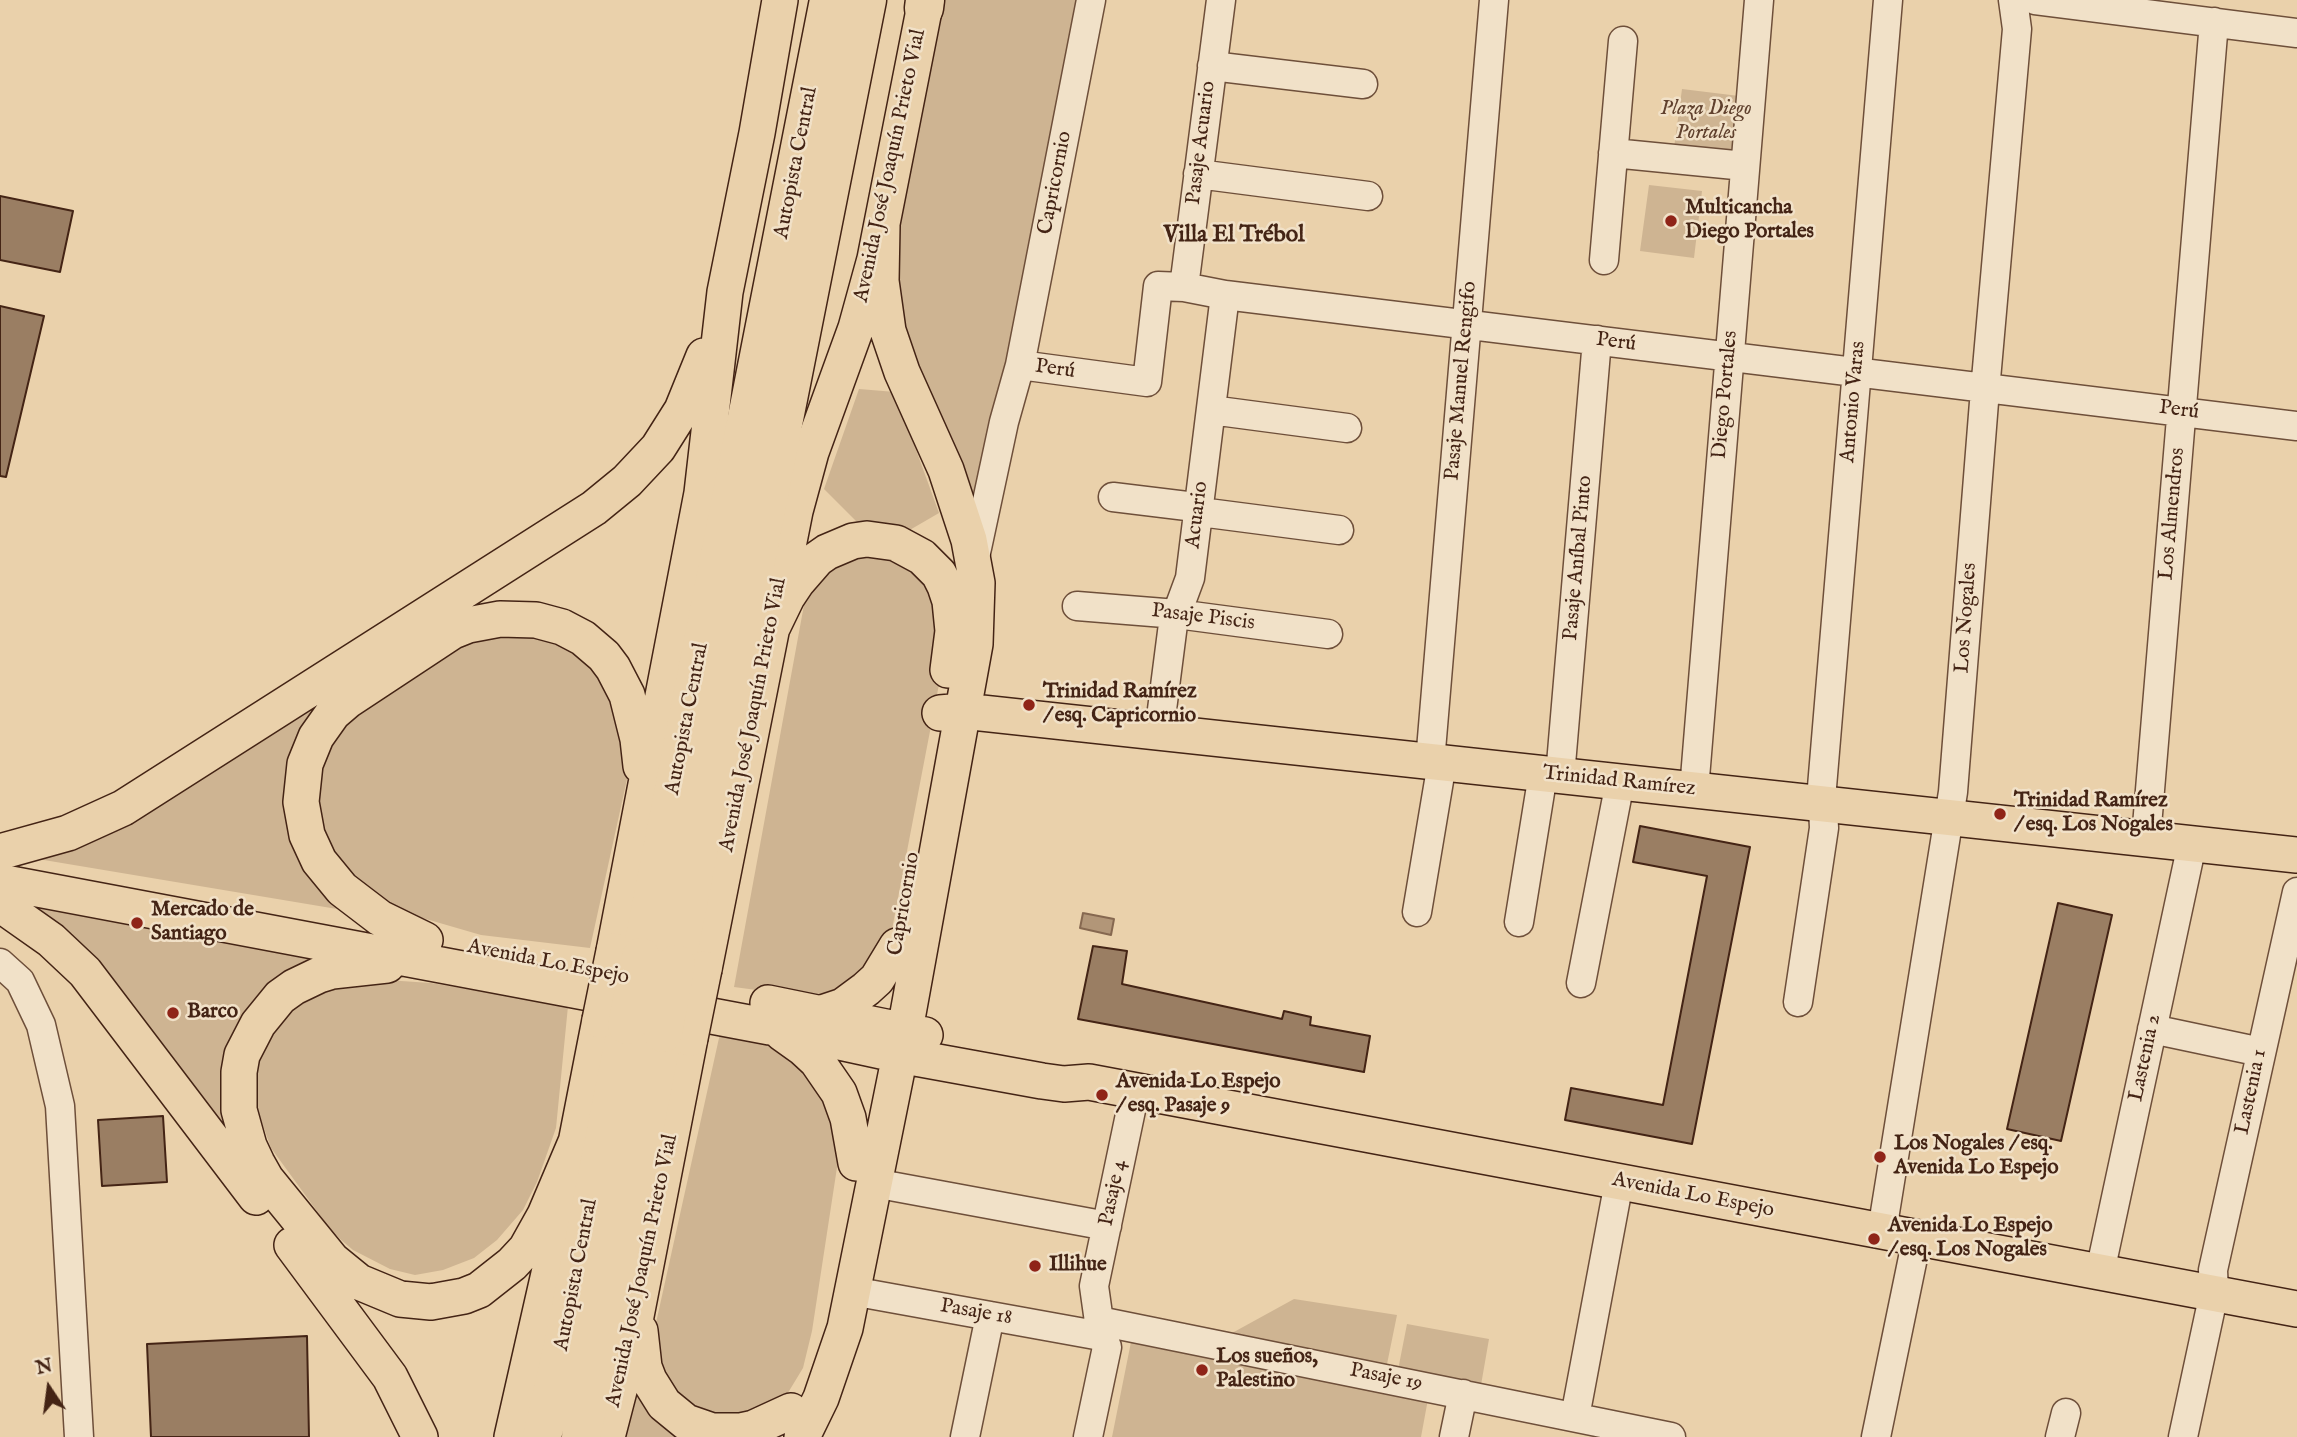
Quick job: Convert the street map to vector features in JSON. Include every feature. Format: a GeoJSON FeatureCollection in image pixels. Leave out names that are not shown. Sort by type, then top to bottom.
{"type":"FeatureCollection","features":[{"type":"Feature","properties":{"kind":"highway","name":"Autopista Central"},"geometry":{"type":"LineString","coordinates":[[659,960],[829,0]]}},
{"type":"Feature","properties":{"kind":"highway","name":"Autopista Central"},"geometry":{"type":"LineString","coordinates":[[542,1437],[645,1029],[867,0]]}},
{"type":"Feature","properties":{"kind":"highway","name":"Autopista Central"},"geometry":{"type":"LineString","coordinates":[[581,1437],[608,1314],[645,1029]]}},
{"type":"Feature","properties":{"kind":"main road","name":"Avenida José Joaquín Prieto Vial"},"geometry":{"type":"LineString","coordinates":[[659,960],[643,798],[702,493],[725,292],[780,0]]}},
{"type":"Feature","properties":{"kind":"main road","name":"Avenida José Joaquín Prieto Vial"},"geometry":{"type":"LineString","coordinates":[[607,1437],[639,1304],[645,1029],[659,960],[771,630],[801,486],[822,418],[856,328],[882,226],[925,3]]}},
{"type":"Feature","properties":{"kind":"main road"},"geometry":{"type":"LineString","coordinates":[[882,226],[881,281],[888,331],[902,372],[956,495],[974,564],[978,604],[964,645]]}},
{"type":"Feature","properties":{"kind":"main road"},"geometry":{"type":"LineString","coordinates":[[0,852],[68,833],[123,808],[579,519],[609,497],[658,447],[682,410],[703,359],[725,292]]}},
{"type":"Feature","properties":{"kind":"main road"},"geometry":{"type":"LineString","coordinates":[[771,630],[787,597],[817,559],[827,551],[853,541],[882,540],[910,549],[939,574],[964,645]]}},
{"type":"Feature","properties":{"kind":"main road"},"geometry":{"type":"LineString","coordinates":[[428,952],[334,881],[312,848],[303,821],[301,783],[305,764],[316,737],[346,701],[453,631],[484,621],[536,620],[570,631],[604,656],[627,695],[638,739],[643,798]]}},
{"type":"Feature","properties":{"kind":"main road","name":"Capricornio"},"geometry":{"type":"LineString","coordinates":[[788,1430],[811,1368],[865,1173],[964,645]]}},
{"type":"Feature","properties":{"kind":"main road","name":"Trinidad Ramírez"},"geometry":{"type":"LineString","coordinates":[[952,712],[2297,855]]}},
{"type":"Feature","properties":{"kind":"main road","name":"Capricornio"},"geometry":{"type":"LineString","coordinates":[[891,1040],[897,946],[952,712]]}},
{"type":"Feature","properties":{"kind":"main road","name":"Avenida Lo Espejo"},"geometry":{"type":"LineString","coordinates":[[0,870],[428,952],[770,1027],[891,1040],[1046,1062],[1089,1082],[2297,1309]]}},
{"type":"Feature","properties":{"kind":"main road","name":"Avenida Lo Espejo"},"geometry":{"type":"LineString","coordinates":[[0,882],[328,942],[428,952],[822,1013],[891,1040]]}},
{"type":"Feature","properties":{"kind":"main road"},"geometry":{"type":"LineString","coordinates":[[0,904],[51,940],[97,987],[374,1353],[404,1403],[420,1437]]}},
{"type":"Feature","properties":{"kind":"main road"},"geometry":{"type":"LineString","coordinates":[[822,1013],[844,1006],[866,989],[877,979],[897,946]]}},
{"type":"Feature","properties":{"kind":"main road"},"geometry":{"type":"LineString","coordinates":[[428,952],[372,966],[332,971],[306,980],[268,1010],[242,1055],[238,1091],[241,1119],[249,1146],[266,1179],[320,1248],[345,1272],[386,1295],[431,1302],[464,1296],[496,1278],[526,1248],[550,1203],[576,1142]]}},
{"type":"Feature","properties":{"kind":"main road"},"geometry":{"type":"LineString","coordinates":[[770,1027],[803,1048],[829,1077],[839,1093],[865,1173]]}},
{"type":"Feature","properties":{"kind":"main road","name":"Avenida José Joaquín Prieto Vial"},"geometry":{"type":"LineString","coordinates":[[512,1437],[576,1142],[645,1029]]}},
{"type":"Feature","properties":{"kind":"main road","name":"Capricornio"},"geometry":{"type":"LineString","coordinates":[[788,1430],[821,1398],[845,1328],[852,1291],[865,1173]]}},
{"type":"Feature","properties":{"kind":"main road"},"geometry":{"type":"LineString","coordinates":[[639,1304],[640,1338],[646,1374],[655,1393],[674,1414],[699,1427],[726,1432],[754,1427],[788,1430]]}},
{"type":"Feature","properties":{"kind":"main road"},"geometry":{"type":"LineString","coordinates":[[829,1437],[845,1328]]}},
{"type":"Feature","properties":{"kind":"street","name":"Capricornio"},"geometry":{"type":"LineString","coordinates":[[974,564],[996,457],[1020,365],[1091,0]]}},
{"type":"Feature","properties":{"kind":"street","name":"Pasaje Acuario"},"geometry":{"type":"LineString","coordinates":[[1184,287],[1221,0]]}},
{"type":"Feature","properties":{"kind":"street","name":"Pasaje Manuel Rengifo"},"geometry":{"type":"LineString","coordinates":[[1417,912],[1436,762],[1467,324],[1494,0]]}},
{"type":"Feature","properties":{"kind":"street","name":"Diego Portales"},"geometry":{"type":"LineString","coordinates":[[1694,790],[1759,0]]}},
{"type":"Feature","properties":{"kind":"street","name":"Antonio Varas"},"geometry":{"type":"LineString","coordinates":[[1798,1002],[1824,828],[1822,787],[1888,0]]}},
{"type":"Feature","properties":{"kind":"street","name":"Los Nogales"},"geometry":{"type":"LineString","coordinates":[[1882,1231],[1951,818],[2017,29],[2014,0]]}},
{"type":"Feature","properties":{"kind":"street"},"geometry":{"type":"LineString","coordinates":[[2035,0],[2164,8],[2214,22],[2297,33]]}},
{"type":"Feature","properties":{"kind":"street","name":"Los Almendros"},"geometry":{"type":"LineString","coordinates":[[2146,838],[2214,22]]}},
{"type":"Feature","properties":{"kind":"street"},"geometry":{"type":"LineString","coordinates":[[1604,260],[1623,41]]}},
{"type":"Feature","properties":{"kind":"street"},"geometry":{"type":"LineString","coordinates":[[1212,66],[1363,85]]}},
{"type":"Feature","properties":{"kind":"street"},"geometry":{"type":"LineString","coordinates":[[1613,153],[1745,166]]}},
{"type":"Feature","properties":{"kind":"street"},"geometry":{"type":"LineString","coordinates":[[1198,174],[1368,196]]}},
{"type":"Feature","properties":{"kind":"street","name":"Perú"},"geometry":{"type":"LineString","coordinates":[[1020,365],[1147,382],[1158,286],[1184,287],[1224,295],[2297,426]]}},
{"type":"Feature","properties":{"kind":"street","name":"Acuario"},"geometry":{"type":"LineString","coordinates":[[1159,733],[1171,635],[1190,578],[1224,295]]}},
{"type":"Feature","properties":{"kind":"street","name":"Pasaje Aníbal Pinto"},"geometry":{"type":"LineString","coordinates":[[1519,922],[1551,775],[1597,340]]}},
{"type":"Feature","properties":{"kind":"street","name":"Capricornio"},"geometry":{"type":"LineString","coordinates":[[964,645],[1009,479],[1020,365]]}},
{"type":"Feature","properties":{"kind":"street"},"geometry":{"type":"LineString","coordinates":[[1211,410],[1347,428]]}},
{"type":"Feature","properties":{"kind":"street"},"geometry":{"type":"LineString","coordinates":[[1113,498],[1187,506],[1198,510],[1339,530]]}},
{"type":"Feature","properties":{"kind":"street","name":"Pasaje Piscis"},"geometry":{"type":"LineString","coordinates":[[1077,606],[1177,614],[1328,634]]}},
{"type":"Feature","properties":{"kind":"street"},"geometry":{"type":"LineString","coordinates":[[1581,983],[1620,782]]}},
{"type":"Feature","properties":{"kind":"street","name":"Lastenia 2"},"geometry":{"type":"LineString","coordinates":[[2100,1272],[2192,844]]}},
{"type":"Feature","properties":{"kind":"street","name":"Lastenia 1"},"geometry":{"type":"LineString","coordinates":[[2183,1437],[2214,1293],[2213,1270],[2297,892]]}},
{"type":"Feature","properties":{"kind":"street"},"geometry":{"type":"LineString","coordinates":[[0,963],[20,981],[41,1025],[60,1106],[79,1437]]}},
{"type":"Feature","properties":{"kind":"street"},"geometry":{"type":"LineString","coordinates":[[2152,1030],[2261,1052]]}},
{"type":"Feature","properties":{"kind":"street","name":"Pasaje 4"},"geometry":{"type":"LineString","coordinates":[[1088,1437],[1107,1351],[1107,1343],[1100,1328],[1094,1286],[1135,1091]]}},
{"type":"Feature","properties":{"kind":"street"},"geometry":{"type":"LineString","coordinates":[[865,1173],[1107,1226]]}},
{"type":"Feature","properties":{"kind":"street"},"geometry":{"type":"LineString","coordinates":[[1582,1425],[1619,1182]]}},
{"type":"Feature","properties":{"kind":"street"},"geometry":{"type":"LineString","coordinates":[[1876,1437],[1917,1238]]}},
{"type":"Feature","properties":{"kind":"street","name":"Pasaje 18"},"geometry":{"type":"LineString","coordinates":[[852,1291],[990,1316],[1100,1328]]}},
{"type":"Feature","properties":{"kind":"street"},"geometry":{"type":"LineString","coordinates":[[965,1437],[990,1316]]}},
{"type":"Feature","properties":{"kind":"street","name":"Pasaje 19"},"geometry":{"type":"LineString","coordinates":[[1100,1328],[1463,1394],[1582,1425],[1667,1437]]}},
{"type":"Feature","properties":{"kind":"street"},"geometry":{"type":"LineString","coordinates":[[1454,1437],[1463,1394]]}},
{"type":"Feature","properties":{"kind":"green space"},"geometry":{"type":"Polygon","coordinates":[[[941,0],[1083,0],[975,528],[897,331],[896,229],[941,0]]]}},
{"type":"Feature","properties":{"kind":"green space","name":"Plaza Diego Portales"},"geometry":{"type":"Polygon","coordinates":[[[1682,89],[1739,96],[1731,155],[1674,148],[1682,89]]]}},
{"type":"Feature","properties":{"kind":"green space","name":"Multicancha Diego Portales"},"geometry":{"type":"Polygon","coordinates":[[[1649,185],[1702,191],[1694,258],[1640,251],[1649,185]]]}},
{"type":"Feature","properties":{"kind":"green space"},"geometry":{"type":"Polygon","coordinates":[[[859,389],[895,392],[939,513],[908,531],[887,523],[857,522],[824,489],[859,389]]]}},
{"type":"Feature","properties":{"kind":"green space"},"geometry":{"type":"Polygon","coordinates":[[[844,554],[921,563],[949,632],[889,945],[832,1000],[734,987],[806,594],[844,554]]]}},
{"type":"Feature","properties":{"kind":"green space"},"geometry":{"type":"Polygon","coordinates":[[[535,629],[603,669],[629,770],[590,948],[481,935],[395,910],[336,869],[312,790],[333,733],[462,639],[535,629]]]}},
{"type":"Feature","properties":{"kind":"green space"},"geometry":{"type":"Polygon","coordinates":[[[348,679],[301,749],[343,910],[32,858],[348,679]]]}},
{"type":"Feature","properties":{"kind":"green space"},"geometry":{"type":"Polygon","coordinates":[[[24,890],[332,958],[279,984],[232,1133],[24,890]]]}},
{"type":"Feature","properties":{"kind":"green space"},"geometry":{"type":"Polygon","coordinates":[[[371,979],[431,983],[568,1006],[556,1128],[537,1182],[523,1210],[497,1240],[474,1258],[443,1270],[415,1275],[390,1269],[353,1250],[340,1239],[271,1148],[256,1106],[253,1071],[265,1035],[308,993],[371,979]]]}},
{"type":"Feature","properties":{"kind":"green space"},"geometry":{"type":"Polygon","coordinates":[[[721,1029],[791,1049],[838,1117],[838,1161],[812,1331],[803,1368],[783,1401],[757,1418],[689,1412],[650,1350],[721,1029]]]}},
{"type":"Feature","properties":{"kind":"green space"},"geometry":{"type":"Polygon","coordinates":[[[1294,1299],[1397,1315],[1386,1369],[1223,1338],[1294,1299]]]}},
{"type":"Feature","properties":{"kind":"green space"},"geometry":{"type":"Polygon","coordinates":[[[1407,1324],[1489,1339],[1481,1385],[1398,1370],[1407,1324]]]}},
{"type":"Feature","properties":{"kind":"green space","name":"Los sueños, Palestino"},"geometry":{"type":"Polygon","coordinates":[[[1131,1342],[1428,1399],[1421,1437],[1112,1437],[1131,1342]]]}},
{"type":"Feature","properties":{"kind":"green space"},"geometry":{"type":"Polygon","coordinates":[[[639,1380],[693,1437],[626,1437],[639,1380]]]}},
{"type":"Feature","properties":{"kind":"shaded area"},"geometry":{"type":"Polygon","coordinates":[[[1083,913],[1114,919],[1111,935],[1080,928],[1083,913]]]}},
{"type":"Feature","properties":{"kind":"building"},"geometry":{"type":"Polygon","coordinates":[[[0,196],[73,211],[60,272],[0,260],[0,196]]]}},
{"type":"Feature","properties":{"kind":"building"},"geometry":{"type":"Polygon","coordinates":[[[0,306],[44,316],[6,477],[0,476],[0,306]]]}},
{"type":"Feature","properties":{"kind":"building"},"geometry":{"type":"Polygon","coordinates":[[[1640,826],[1750,847],[1692,1144],[1565,1120],[1571,1088],[1663,1105],[1707,876],[1633,862],[1640,826]]]}},
{"type":"Feature","properties":{"kind":"building"},"geometry":{"type":"Polygon","coordinates":[[[2058,903],[2112,915],[2061,1141],[2007,1129],[2058,903]]]}},
{"type":"Feature","properties":{"kind":"building"},"geometry":{"type":"Polygon","coordinates":[[[1093,946],[1127,951],[1122,984],[1282,1019],[1284,1011],[1311,1017],[1310,1025],[1370,1036],[1364,1072],[1078,1019],[1093,946]]]}},
{"type":"Feature","properties":{"kind":"building"},"geometry":{"type":"Polygon","coordinates":[[[163,1116],[167,1182],[102,1186],[98,1120],[163,1116]]]}},
{"type":"Feature","properties":{"kind":"building"},"geometry":{"type":"Polygon","coordinates":[[[307,1336],[309,1437],[151,1437],[147,1344],[307,1336]]]}},
{"type":"Feature","properties":{"kind":"place","name":"Multicancha Diego Portales"},"geometry":{"type":"Point","coordinates":[1671,221]}},
{"type":"Feature","properties":{"kind":"place","name":"Trinidad Ramírez / esq. Capricornio"},"geometry":{"type":"Point","coordinates":[1029,705]}},
{"type":"Feature","properties":{"kind":"place","name":"Trinidad Ramírez / esq. Los Nogales"},"geometry":{"type":"Point","coordinates":[2000,814]}},
{"type":"Feature","properties":{"kind":"place","name":"Mercado de Santiago"},"geometry":{"type":"Point","coordinates":[137,923]}},
{"type":"Feature","properties":{"kind":"place","name":"Barco"},"geometry":{"type":"Point","coordinates":[173,1013]}},
{"type":"Feature","properties":{"kind":"place","name":"Avenida Lo Espejo / esq. Pasaje 9"},"geometry":{"type":"Point","coordinates":[1102,1095]}},
{"type":"Feature","properties":{"kind":"place","name":"Los Nogales / esq. Avenida Lo Espejo"},"geometry":{"type":"Point","coordinates":[1880,1157]}},
{"type":"Feature","properties":{"kind":"place","name":"Avenida Lo Espejo / esq. Los Nogales"},"geometry":{"type":"Point","coordinates":[1874,1239]}},
{"type":"Feature","properties":{"kind":"place","name":"Illihue"},"geometry":{"type":"Point","coordinates":[1035,1266]}},
{"type":"Feature","properties":{"kind":"place","name":"Los sueños, Palestino"},"geometry":{"type":"Point","coordinates":[1202,1370]}},
{"type":"Feature","properties":{"kind":"district","name":"Villa El Trébol"},"geometry":{"type":"Point","coordinates":[1234,236]}}]}
